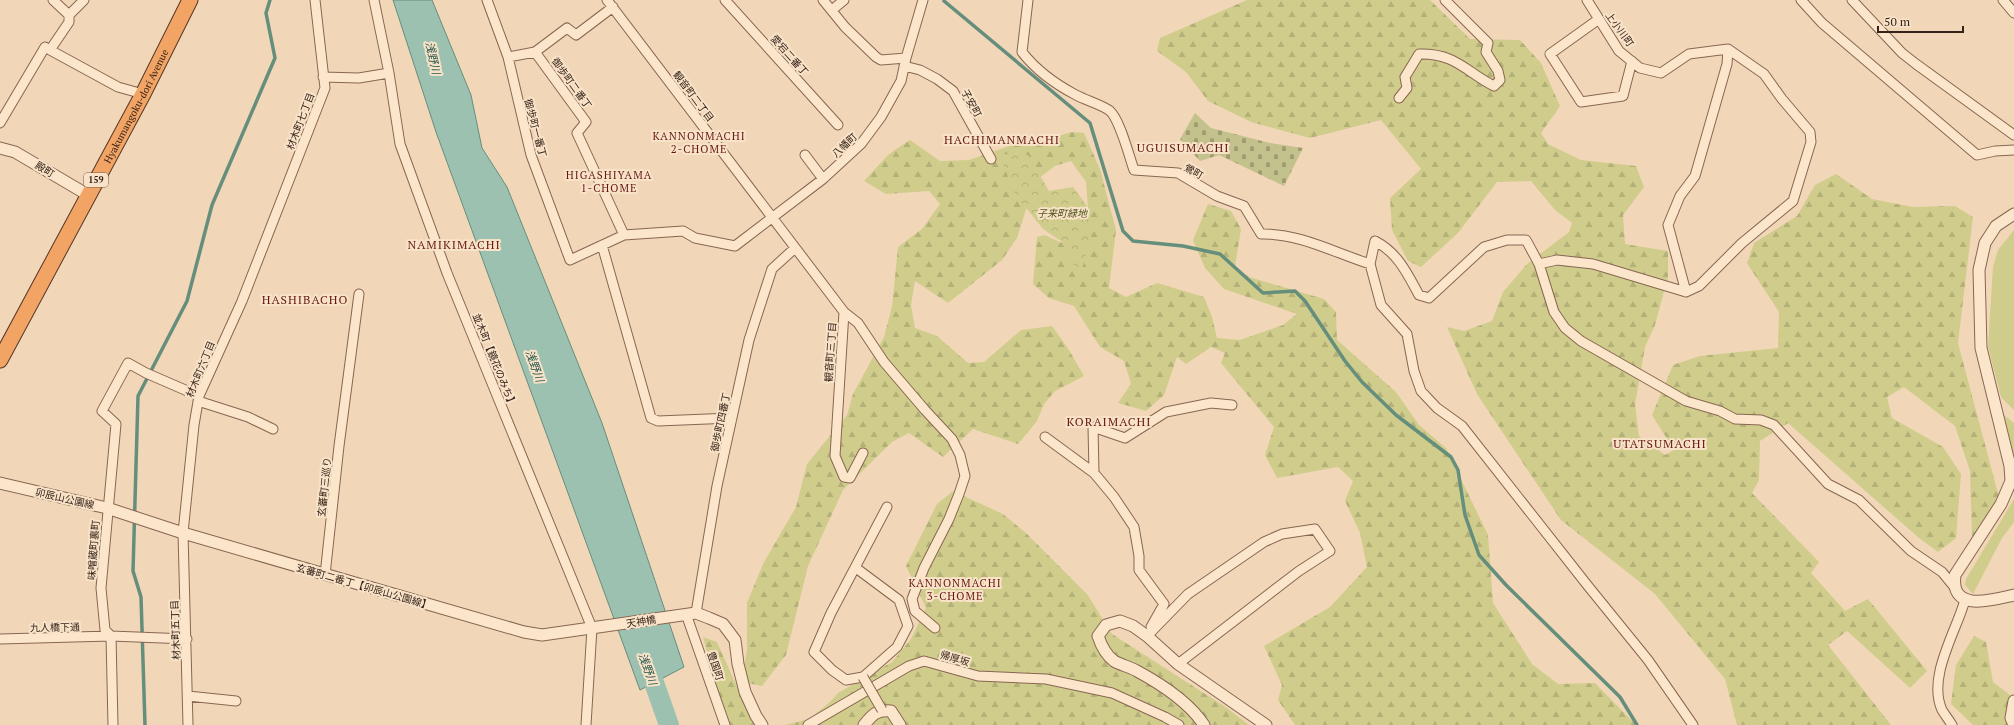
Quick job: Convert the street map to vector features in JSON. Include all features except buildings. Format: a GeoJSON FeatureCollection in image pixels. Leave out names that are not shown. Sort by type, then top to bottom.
{"type":"FeatureCollection","features":[{"type":"Feature","properties":{"kind":"highway","name":"Hyakumangoku-dori Avenue"},"geometry":{"type":"LineString","coordinates":[[0,360],[143,94],[190,0]]}},
{"type":"Feature","properties":{"kind":"street"},"geometry":{"type":"LineString","coordinates":[[50,50],[69,22],[68,15],[53,0]]}},
{"type":"Feature","properties":{"kind":"street"},"geometry":{"type":"LineString","coordinates":[[68,15],[84,0]]}},
{"type":"Feature","properties":{"kind":"street","name":"材木町七丁目"},"geometry":{"type":"LineString","coordinates":[[273,222],[325,88],[315,0]]}},
{"type":"Feature","properties":{"kind":"street","name":"並木町【鏡花のみち】"},"geometry":{"type":"LineString","coordinates":[[374,0],[389,73],[400,144],[424,213],[598,628],[586,725]]}},
{"type":"Feature","properties":{"kind":"street","name":"御歩町一番丁"},"geometry":{"type":"LineString","coordinates":[[487,0],[508,57],[531,155],[570,260],[602,245]]}},
{"type":"Feature","properties":{"kind":"street","name":"愛宕二番丁"},"geometry":{"type":"LineString","coordinates":[[725,0],[838,125]]}},
{"type":"Feature","properties":{"kind":"street"},"geometry":{"type":"LineString","coordinates":[[823,0],[863,46],[877,58],[881,60],[905,62]]}},
{"type":"Feature","properties":{"kind":"street"},"geometry":{"type":"LineString","coordinates":[[832,10],[844,0]]}},
{"type":"Feature","properties":{"kind":"street","name":"八幡町"},"geometry":{"type":"LineString","coordinates":[[624,235],[683,231],[695,238],[735,246],[823,179],[861,144],[881,117],[901,81],[923,0]]}},
{"type":"Feature","properties":{"kind":"street","name":"鶯町"},"geometry":{"type":"LineString","coordinates":[[1028,0],[1022,52],[1034,68],[1075,95],[1110,111],[1121,132],[1134,170],[1178,174],[1217,196],[1244,206],[1261,234],[1278,234],[1320,246],[1370,264]]}},
{"type":"Feature","properties":{"kind":"street"},"geometry":{"type":"LineString","coordinates":[[1399,98],[1407,88],[1405,77],[1419,54],[1428,53],[1448,58],[1467,67],[1494,86],[1500,80],[1498,70],[1486,52],[1488,43],[1444,0]]}},
{"type":"Feature","properties":{"kind":"street","name":"上小川町"},"geometry":{"type":"LineString","coordinates":[[1586,0],[1619,51],[1640,68],[1661,73],[1689,54],[1728,49]]}},
{"type":"Feature","properties":{"kind":"street"},"geometry":{"type":"LineString","coordinates":[[1802,0],[1822,23],[1977,155],[1995,151],[2014,150]]}},
{"type":"Feature","properties":{"kind":"street"},"geometry":{"type":"LineString","coordinates":[[1852,0],[1911,61],[2014,135]]}},
{"type":"Feature","properties":{"kind":"street"},"geometry":{"type":"LineString","coordinates":[[2003,0],[2014,13]]}},
{"type":"Feature","properties":{"kind":"street"},"geometry":{"type":"LineString","coordinates":[[508,57],[535,52],[567,28],[576,35],[610,4]]}},
{"type":"Feature","properties":{"kind":"street","name":"観音町二丁目"},"geometry":{"type":"LineString","coordinates":[[610,4],[771,218]]}},
{"type":"Feature","properties":{"kind":"street"},"geometry":{"type":"LineString","coordinates":[[1599,19],[1550,54],[1581,102],[1623,96],[1632,61]]}},
{"type":"Feature","properties":{"kind":"street"},"geometry":{"type":"LineString","coordinates":[[0,123],[45,46],[118,87],[143,94]]}},
{"type":"Feature","properties":{"kind":"street"},"geometry":{"type":"LineString","coordinates":[[1539,264],[1558,260],[1592,264],[1686,292],[1699,286],[1742,243],[1793,201],[1811,142],[1810,132],[1782,99],[1764,74],[1728,49]]}},
{"type":"Feature","properties":{"kind":"street"},"geometry":{"type":"LineString","coordinates":[[1686,292],[1668,225],[1680,196],[1696,176],[1727,64],[1728,49]]}},
{"type":"Feature","properties":{"kind":"street","name":"御歩町二番丁"},"geometry":{"type":"LineString","coordinates":[[535,52],[586,122],[577,133],[624,235]]}},
{"type":"Feature","properties":{"kind":"street","name":"子安町"},"geometry":{"type":"LineString","coordinates":[[905,62],[937,79],[953,91],[991,159]]}},
{"type":"Feature","properties":{"kind":"street"},"geometry":{"type":"LineString","coordinates":[[323,77],[359,78],[389,73]]}},
{"type":"Feature","properties":{"kind":"street","name":"殿町"},"geometry":{"type":"LineString","coordinates":[[0,148],[15,152],[88,195]]}},
{"type":"Feature","properties":{"kind":"street"},"geometry":{"type":"LineString","coordinates":[[805,155],[823,179]]}},
{"type":"Feature","properties":{"kind":"street"},"geometry":{"type":"LineString","coordinates":[[1956,589],[1955,575],[2001,504],[2011,481],[2010,466],[1981,348],[1979,270],[1985,243],[1992,231],[1996,226],[2014,214]]}},
{"type":"Feature","properties":{"kind":"street","name":"観音町三丁目"},"geometry":{"type":"LineString","coordinates":[[771,218],[844,312],[835,456],[844,477],[850,478],[863,453]]}},
{"type":"Feature","properties":{"kind":"street","name":"材木町六丁目"},"geometry":{"type":"LineString","coordinates":[[183,534],[194,425],[199,398],[242,301],[273,222]]}},
{"type":"Feature","properties":{"kind":"street"},"geometry":{"type":"LineString","coordinates":[[624,235],[602,245],[651,418],[658,422],[732,418]]}},
{"type":"Feature","properties":{"kind":"street"},"geometry":{"type":"LineString","coordinates":[[1693,725],[1644,654],[1588,586],[1462,426],[1437,408],[1420,391],[1414,371],[1407,334],[1381,305],[1370,264],[1375,241],[1387,247],[1401,261],[1419,295],[1429,298],[1484,247],[1507,240],[1526,240],[1539,264],[1554,312],[1565,328],[1581,341],[1686,402],[1720,412],[1735,419],[1760,420],[1774,425],[1828,484],[1859,500],[1910,551],[1942,572],[1965,600],[1976,602],[2014,595]]}},
{"type":"Feature","properties":{"kind":"street","name":"御歩町四番丁"},"geometry":{"type":"LineString","coordinates":[[687,614],[749,340],[772,269],[795,248]]}},
{"type":"Feature","properties":{"kind":"street","name":"玄蕃町三巡り"},"geometry":{"type":"LineString","coordinates":[[326,575],[345,401],[359,294]]}},
{"type":"Feature","properties":{"kind":"street"},"geometry":{"type":"LineString","coordinates":[[844,312],[858,324],[884,362],[952,439],[960,455],[965,476],[959,494],[949,520],[924,568],[912,599],[915,611],[935,628]]}},
{"type":"Feature","properties":{"kind":"street","name":"味噌蔵町裏町"},"geometry":{"type":"LineString","coordinates":[[113,725],[111,636],[105,630],[101,588],[107,508],[116,424],[102,411],[128,363],[149,375],[199,398]]}},
{"type":"Feature","properties":{"kind":"street"},"geometry":{"type":"LineString","coordinates":[[199,398],[274,429]]}},
{"type":"Feature","properties":{"kind":"street"},"geometry":{"type":"LineString","coordinates":[[1094,473],[1093,427],[1125,438],[1166,412],[1211,404],[1232,405]]}},
{"type":"Feature","properties":{"kind":"street"},"geometry":{"type":"LineString","coordinates":[[1045,437],[1094,473],[1114,497],[1134,527],[1139,556],[1139,570],[1164,604],[1148,634]]}},
{"type":"Feature","properties":{"kind":"street","name":"卯辰山公園線"},"geometry":{"type":"LineString","coordinates":[[0,483],[107,508],[135,517]]}},
{"type":"Feature","properties":{"kind":"street"},"geometry":{"type":"LineString","coordinates":[[856,568],[899,600],[908,626],[897,647],[863,677],[846,680],[832,670],[814,652],[831,613],[887,507]]}},
{"type":"Feature","properties":{"kind":"street","name":"玄蕃町二番丁【卯辰山公園線】"},"geometry":{"type":"LineString","coordinates":[[135,517],[183,534],[524,632],[542,635],[598,628]]}},
{"type":"Feature","properties":{"kind":"street"},"geometry":{"type":"LineString","coordinates":[[1148,634],[1188,594],[1264,542],[1282,534],[1315,529],[1330,552],[1298,571],[1178,664]]}},
{"type":"Feature","properties":{"kind":"street","name":"材木町五丁目"},"geometry":{"type":"LineString","coordinates":[[183,534],[187,639],[188,725]]}},
{"type":"Feature","properties":{"kind":"street"},"geometry":{"type":"LineString","coordinates":[[1952,725],[1942,710],[1938,698],[1937,678],[1965,600]]}},
{"type":"Feature","properties":{"kind":"street"},"geometry":{"type":"LineString","coordinates":[[687,614],[723,624],[735,640],[738,664],[745,692],[756,716],[762,725]]}},
{"type":"Feature","properties":{"kind":"street","name":"天神橋"},"geometry":{"type":"LineString","coordinates":[[598,628],[687,614]]}},
{"type":"Feature","properties":{"kind":"street","name":"豊国町"},"geometry":{"type":"LineString","coordinates":[[687,614],[725,725]]}},
{"type":"Feature","properties":{"kind":"street"},"geometry":{"type":"LineString","coordinates":[[1204,725],[1199,718],[1178,699],[1157,683],[1114,661],[1102,648],[1098,636],[1106,624],[1120,621],[1148,634],[1178,664],[1266,725]]}},
{"type":"Feature","properties":{"kind":"street","name":"九人橋下通"},"geometry":{"type":"LineString","coordinates":[[0,639],[111,636],[187,639]]}},
{"type":"Feature","properties":{"kind":"street","name":"帰厚坂"},"geometry":{"type":"LineString","coordinates":[[808,725],[909,666],[924,661],[978,676],[1046,679],[1112,693],[1179,725]]}},
{"type":"Feature","properties":{"kind":"street"},"geometry":{"type":"LineString","coordinates":[[863,677],[882,710]]}},
{"type":"Feature","properties":{"kind":"street"},"geometry":{"type":"LineString","coordinates":[[188,696],[236,702]]}},
{"type":"Feature","properties":{"kind":"street"},"geometry":{"type":"LineString","coordinates":[[2014,701],[2011,718],[2014,725]]}},
{"type":"Feature","properties":{"kind":"street"},"geometry":{"type":"LineString","coordinates":[[864,725],[874,714],[882,710],[891,712],[900,725]]}},
{"type":"Feature","properties":{"kind":"green space"},"geometry":{"type":"Polygon","coordinates":[[[1247,0],[1430,0],[1470,39],[1520,40],[1541,63],[1560,106],[1541,133],[1548,144],[1581,160],[1636,166],[1644,187],[1623,215],[1625,244],[1668,251],[1668,277],[1655,325],[1645,347],[1635,404],[1639,436],[1665,455],[1674,450],[1652,415],[1673,365],[1700,356],[1778,348],[1779,312],[1747,263],[1754,243],[1797,216],[1815,185],[1836,174],[1872,199],[1913,207],[1955,206],[1973,217],[1958,343],[2000,501],[1972,537],[1970,471],[1955,426],[1904,387],[1887,397],[1892,418],[1943,447],[1961,474],[1956,538],[1938,552],[1919,538],[1788,423],[1760,441],[1759,480],[1752,493],[1819,562],[1811,573],[1845,611],[1868,599],[1927,671],[1910,688],[1847,631],[1828,645],[1891,725],[1737,725],[1725,679],[1655,594],[1561,520],[1477,394],[1447,327],[1464,331],[1492,321],[1503,292],[1527,264],[1569,232],[1572,223],[1555,210],[1531,181],[1497,182],[1458,233],[1421,267],[1408,261],[1392,230],[1390,198],[1421,169],[1381,120],[1310,138],[1251,122],[1208,101],[1186,72],[1157,51],[1160,38],[1247,0]]]}},
{"type":"Feature","properties":{"kind":"green space"},"geometry":{"type":"Polygon","coordinates":[[[1195,113],[1211,128],[1270,143],[1303,148],[1284,186],[1219,155],[1200,161],[1180,139],[1195,113]]]}},
{"type":"Feature","properties":{"kind":"green space"},"geometry":{"type":"Polygon","coordinates":[[[1072,132],[1084,133],[1100,169],[1116,230],[1109,288],[1126,297],[1157,283],[1204,297],[1212,317],[1217,338],[1240,340],[1283,325],[1297,314],[1224,289],[1205,268],[1193,240],[1208,204],[1231,211],[1241,229],[1235,266],[1249,277],[1324,299],[1336,312],[1337,340],[1396,392],[1419,425],[1446,448],[1488,535],[1493,603],[1532,664],[1558,684],[1595,683],[1636,725],[1295,725],[1278,700],[1282,685],[1264,646],[1330,607],[1367,567],[1360,533],[1345,501],[1353,481],[1338,467],[1277,478],[1265,455],[1274,427],[1221,363],[1225,353],[1211,347],[1186,364],[1177,357],[1164,395],[1146,411],[1118,403],[1131,384],[1124,361],[1100,347],[1074,306],[1049,298],[1033,284],[1037,237],[1044,235],[1069,246],[1088,209],[1086,182],[1071,161],[1055,166],[1035,181],[1017,238],[1002,260],[948,303],[915,281],[911,305],[915,328],[937,336],[968,363],[984,362],[1021,330],[1052,326],[1069,350],[1084,376],[1055,391],[1044,404],[1037,421],[1018,444],[973,429],[943,457],[909,433],[892,442],[843,490],[808,566],[786,655],[762,686],[742,682],[747,649],[747,603],[763,564],[796,507],[807,464],[847,415],[853,394],[884,337],[892,307],[898,247],[922,229],[940,204],[929,191],[886,194],[864,181],[889,154],[910,140],[940,161],[969,160],[1012,145],[1040,141],[1072,132]]]}},
{"type":"Feature","properties":{"kind":"green space","name":"子来町緑地"},"geometry":{"type":"Polygon","coordinates":[[[999,154],[1028,155],[1049,191],[1073,187],[1089,209],[1091,236],[1080,276],[1061,241],[1043,229],[1015,194],[999,154]]]}},
{"type":"Feature","properties":{"kind":"green space"},"geometry":{"type":"Polygon","coordinates":[[[2014,230],[2014,410],[2001,397],[1988,347],[1993,267],[1998,250],[2014,230]]]}},
{"type":"Feature","properties":{"kind":"green space"},"geometry":{"type":"Polygon","coordinates":[[[2004,415],[2014,423],[2014,456],[2004,415]]]}},
{"type":"Feature","properties":{"kind":"green space"},"geometry":{"type":"Polygon","coordinates":[[[953,491],[1003,514],[1027,534],[1087,594],[1112,634],[1227,708],[1249,725],[784,725],[809,719],[830,702],[838,693],[892,662],[911,639],[926,608],[906,566],[937,504],[953,491]]]}},
{"type":"Feature","properties":{"kind":"green space"},"geometry":{"type":"Polygon","coordinates":[[[2014,499],[2014,522],[2002,538],[1973,594],[1965,585],[1966,579],[2014,499]]]}},
{"type":"Feature","properties":{"kind":"green space"},"geometry":{"type":"Polygon","coordinates":[[[1974,636],[1986,642],[1993,682],[2014,698],[2014,725],[1973,725],[1951,704],[1956,665],[1974,636]]]}},
{"type":"Feature","properties":{"kind":"green space"},"geometry":{"type":"Polygon","coordinates":[[[703,637],[717,642],[754,725],[727,725],[703,637]]]}},
{"type":"Feature","properties":{"kind":"water"},"geometry":{"type":"Polygon","coordinates":[[[393,0],[432,0],[471,95],[482,148],[507,187],[602,423],[684,667],[640,690],[436,132],[393,0]]]}},
{"type":"Feature","properties":{"kind":"waterway"},"geometry":{"type":"LineString","coordinates":[[145,725],[141,597],[133,571],[138,396],[187,301],[212,205],[275,58],[266,13],[270,0]]}},
{"type":"Feature","properties":{"kind":"waterway"},"geometry":{"type":"LineString","coordinates":[[944,1],[1090,123],[1123,231],[1133,241],[1183,246],[1220,254],[1263,293],[1295,291],[1305,301],[1345,361],[1362,382],[1396,415],[1451,457],[1458,470],[1465,515],[1479,555],[1506,585],[1620,697],[1637,725]]}},
{"type":"Feature","properties":{"kind":"waterway","name":"浅野川"},"geometry":{"type":"LineString","coordinates":[[645,657],[669,725]]}},
{"type":"Feature","properties":{"kind":"district","name":"HACHIMANMACHI"},"geometry":{"type":"Point","coordinates":[1002,140]}},
{"type":"Feature","properties":{"kind":"district","name":"KANNONMACHI 2-CHOME"},"geometry":{"type":"Point","coordinates":[699,142]}},
{"type":"Feature","properties":{"kind":"district","name":"UGUISUMACHI"},"geometry":{"type":"Point","coordinates":[1183,148]}},
{"type":"Feature","properties":{"kind":"district","name":"HIGASHIYAMA 1-CHOME"},"geometry":{"type":"Point","coordinates":[609,181]}},
{"type":"Feature","properties":{"kind":"district","name":"NAMIKIMACHI"},"geometry":{"type":"Point","coordinates":[454,245]}},
{"type":"Feature","properties":{"kind":"district","name":"HASHIBACHO"},"geometry":{"type":"Point","coordinates":[305,300]}},
{"type":"Feature","properties":{"kind":"district","name":"KORAIMACHI"},"geometry":{"type":"Point","coordinates":[1109,422]}},
{"type":"Feature","properties":{"kind":"district","name":"UTATSUMACHI"},"geometry":{"type":"Point","coordinates":[1660,444]}},
{"type":"Feature","properties":{"kind":"district","name":"KANNONMACHI 3-CHOME"},"geometry":{"type":"Point","coordinates":[955,589]}}]}
